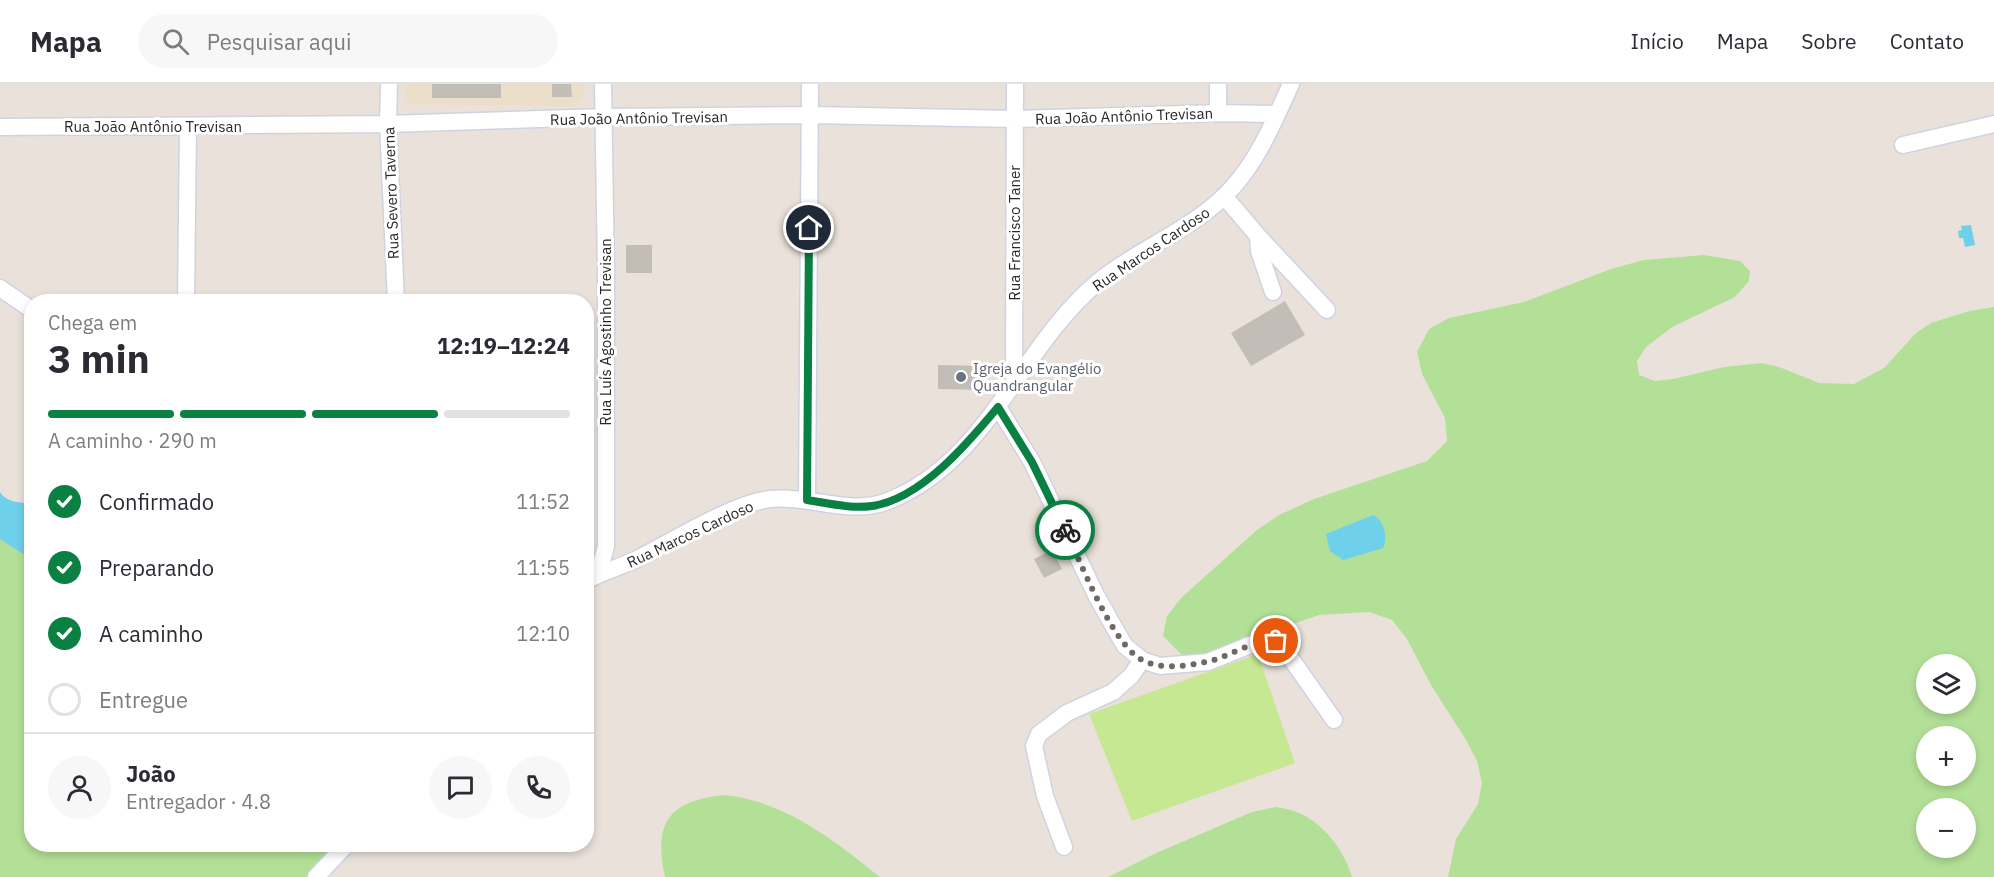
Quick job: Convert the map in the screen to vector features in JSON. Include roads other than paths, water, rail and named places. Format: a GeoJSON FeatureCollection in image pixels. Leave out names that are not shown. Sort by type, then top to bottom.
{"type":"FeatureCollection","features":[{"type":"Feature","properties":{"kind":"street","name":"Rua Severo Taverna"},"geometry":{"type":"LineString","coordinates":[[389,84],[388,124],[396,294]]}},
{"type":"Feature","properties":{"kind":"street","name":"Rua Luís Agostinho Trevisan"},"geometry":{"type":"LineString","coordinates":[[594,573],[602,561],[606,546],[603,84]]}},
{"type":"Feature","properties":{"kind":"street"},"geometry":{"type":"LineString","coordinates":[[807,500],[810,84]]}},
{"type":"Feature","properties":{"kind":"street","name":"Rua Francisco Taner"},"geometry":{"type":"LineString","coordinates":[[1014,382],[1015,84]]}},
{"type":"Feature","properties":{"kind":"street"},"geometry":{"type":"LineString","coordinates":[[1218,84],[1218,113]]}},
{"type":"Feature","properties":{"kind":"street","name":"Rua Marcos Cardoso"},"geometry":{"type":"LineString","coordinates":[[594,577],[756,502],[776,499],[807,500],[861,506],[887,502],[942,468],[998,407],[1014,382],[1076,303],[1099,281],[1202,215],[1224,196],[1250,164],[1292,84]]}},
{"type":"Feature","properties":{"kind":"street","name":"Rua João Antônio Trevisan"},"geometry":{"type":"LineString","coordinates":[[0,127],[388,124],[604,117],[810,115],[1015,119],[1218,113],[1277,114]]}},
{"type":"Feature","properties":{"kind":"street"},"geometry":{"type":"LineString","coordinates":[[1904,145],[1994,124]]}},
{"type":"Feature","properties":{"kind":"street"},"geometry":{"type":"LineString","coordinates":[[186,294],[188,127]]}},
{"type":"Feature","properties":{"kind":"street"},"geometry":{"type":"LineString","coordinates":[[1224,196],[1258,236],[1328,310]]}},
{"type":"Feature","properties":{"kind":"street"},"geometry":{"type":"LineString","coordinates":[[1258,236],[1259,251],[1272,292]]}},
{"type":"Feature","properties":{"kind":"street"},"geometry":{"type":"LineString","coordinates":[[0,288],[24,304]]}},
{"type":"Feature","properties":{"kind":"street"},"geometry":{"type":"LineString","coordinates":[[998,407],[1032,462],[1096,595],[1125,646],[1142,660],[1160,666],[1181,666],[1208,662],[1250,645],[1276,641],[1280,643],[1334,720]]}},
{"type":"Feature","properties":{"kind":"street"},"geometry":{"type":"LineString","coordinates":[[1064,847],[1045,796],[1034,746],[1039,734],[1067,713],[1113,692],[1131,676],[1142,660]]}},
{"type":"Feature","properties":{"kind":"street"},"geometry":{"type":"LineString","coordinates":[[316,877],[339,852]]}},
{"type":"Feature","properties":{"kind":"water"},"geometry":{"type":"Polygon","coordinates":[[[1971,225],[1975,245],[1965,247],[1963,238],[1959,238],[1958,231],[1962,230],[1961,226],[1971,225]]]}},
{"type":"Feature","properties":{"kind":"water"},"geometry":{"type":"Polygon","coordinates":[[[0,492],[10,500],[24,503],[24,554],[0,539],[0,492]]]}},
{"type":"Feature","properties":{"kind":"water"},"geometry":{"type":"Polygon","coordinates":[[[1373,515],[1380,520],[1384,529],[1383,548],[1343,560],[1330,551],[1326,534],[1373,515]]]}},
{"type":"Feature","properties":{"kind":"place","name":"Igreja do Evangélio Quandrangular"},"geometry":{"type":"Point","coordinates":[961,377]}}]}
